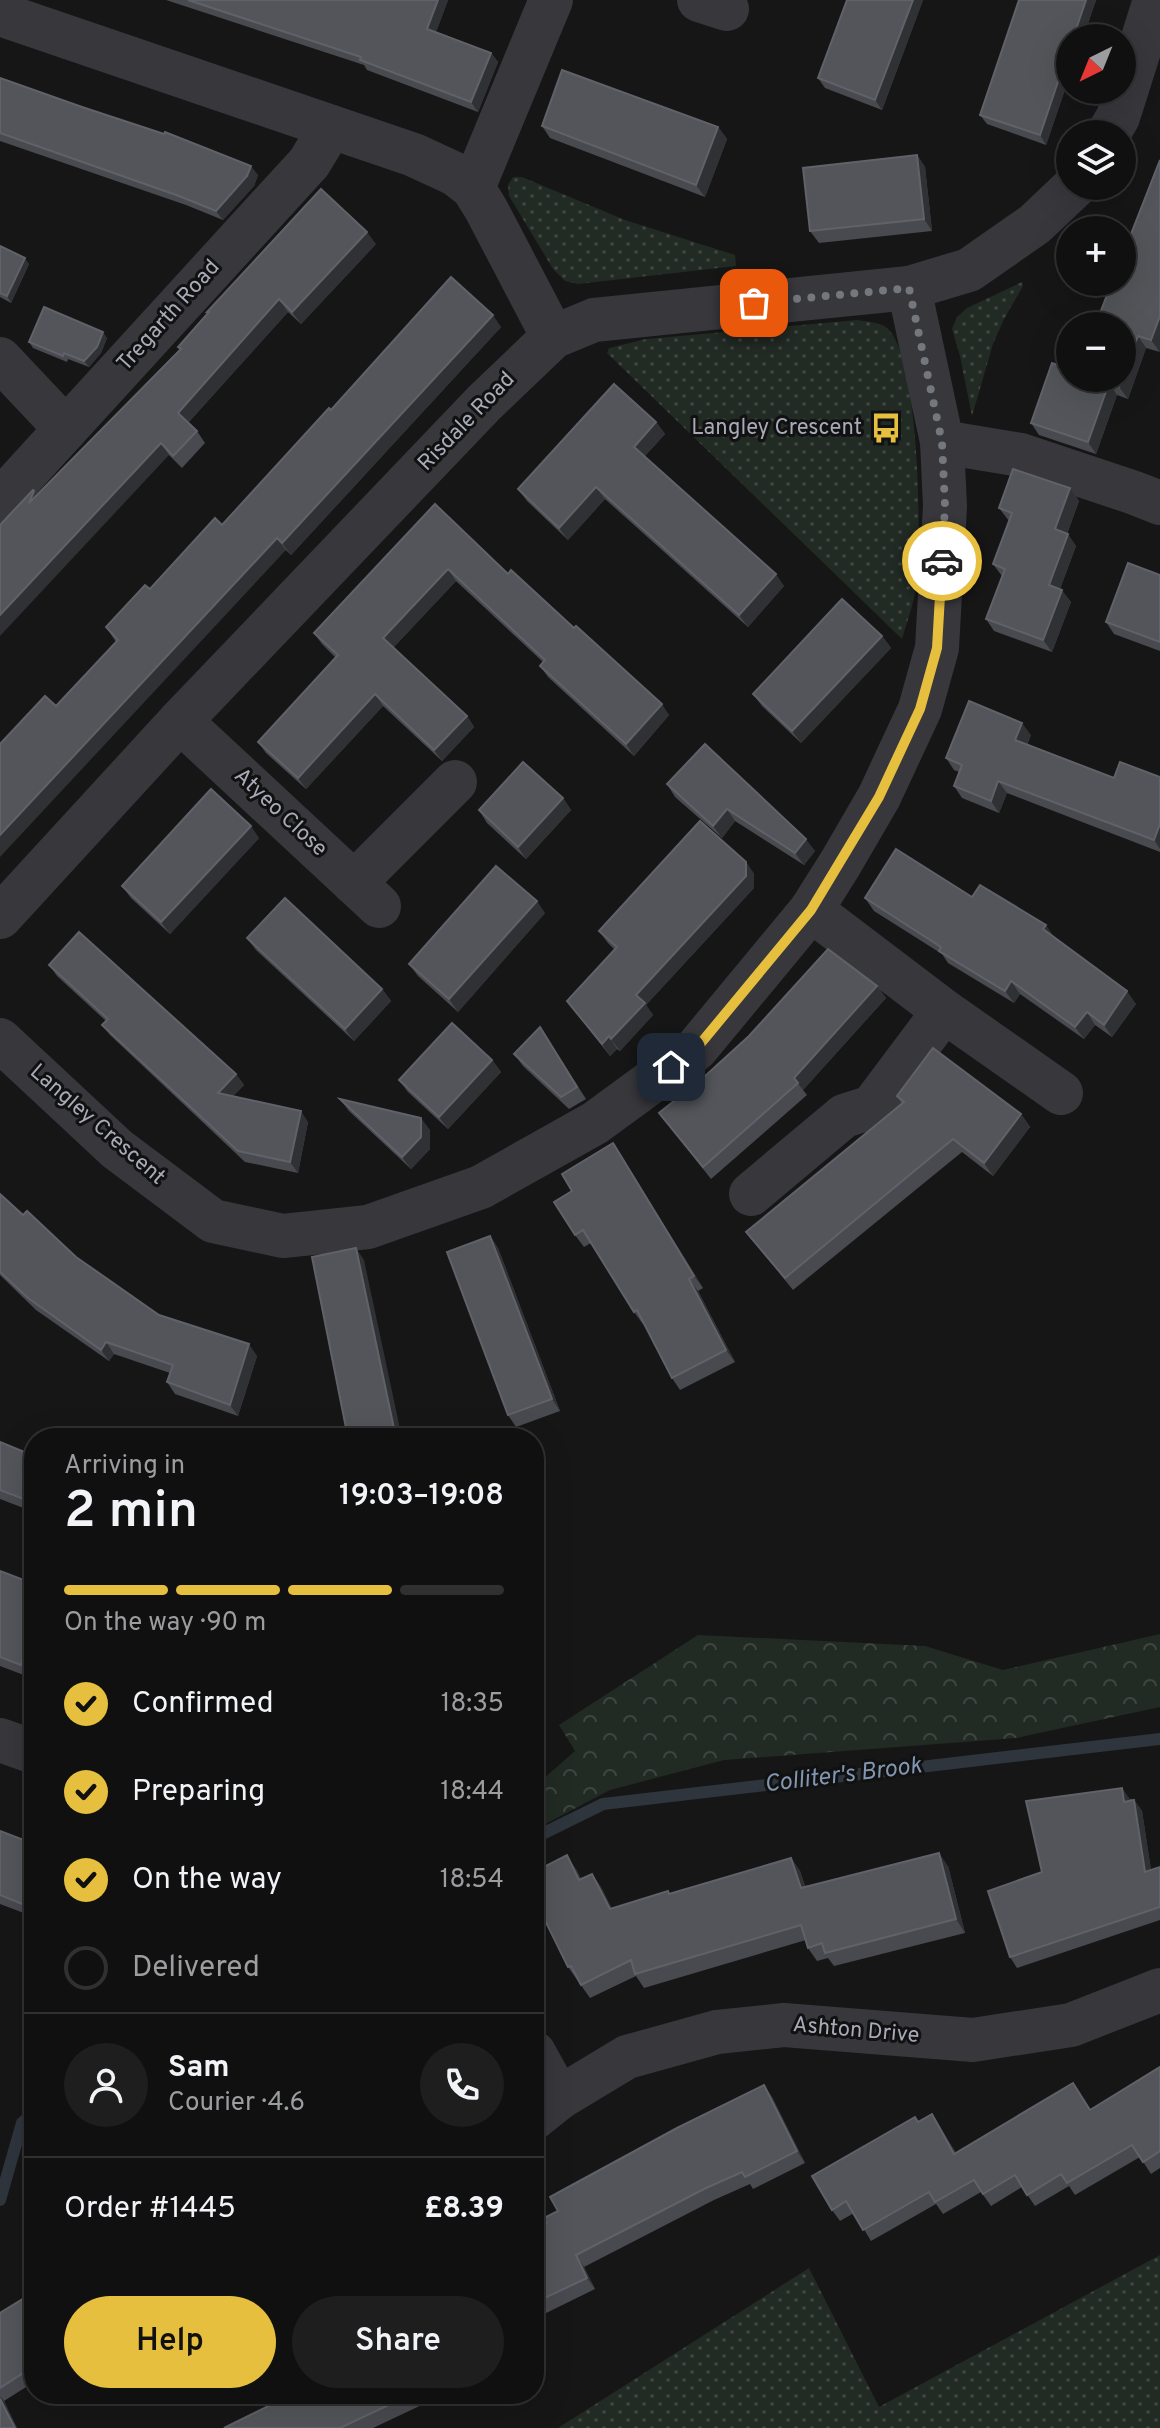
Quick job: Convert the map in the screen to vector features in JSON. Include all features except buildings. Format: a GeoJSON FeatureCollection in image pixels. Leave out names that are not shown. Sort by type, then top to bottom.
{"type":"FeatureCollection","features":[{"type":"Feature","properties":{"kind":"street"},"geometry":{"type":"LineString","coordinates":[[473,188],[551,0]]}},
{"type":"Feature","properties":{"kind":"street"},"geometry":{"type":"LineString","coordinates":[[1116,120],[1144,89],[1155,0]]}},
{"type":"Feature","properties":{"kind":"street"},"geometry":{"type":"LineString","coordinates":[[0,14],[414,155],[455,174],[473,188],[486,209],[553,337]]}},
{"type":"Feature","properties":{"kind":"street","name":"Tregarth Road"},"geometry":{"type":"LineString","coordinates":[[0,501],[309,163],[331,127]]}},
{"type":"Feature","properties":{"kind":"street","name":"Risdale Road"},"geometry":{"type":"LineString","coordinates":[[0,917],[180,721],[484,403],[553,337],[594,320],[909,288],[969,270],[1035,224],[1060,200]]}},
{"type":"Feature","properties":{"kind":"street","name":"Langley Crescent"},"geometry":{"type":"LineString","coordinates":[[0,1040],[117,1149],[213,1221],[283,1236],[368,1227],[481,1187],[595,1123],[696,1049],[811,910],[879,797],[920,709],[937,648],[945,506],[942,442],[909,288]]}},
{"type":"Feature","properties":{"kind":"street"},"geometry":{"type":"LineString","coordinates":[[0,359],[66,429]]}},
{"type":"Feature","properties":{"kind":"street"},"geometry":{"type":"LineString","coordinates":[[942,442],[1021,455],[1160,503]]}},
{"type":"Feature","properties":{"kind":"street","name":"Atyeo Close"},"geometry":{"type":"LineString","coordinates":[[180,721],[367,894],[455,782]]}},
{"type":"Feature","properties":{"kind":"street"},"geometry":{"type":"LineString","coordinates":[[811,910],[944,1011],[1061,1093]]}},
{"type":"Feature","properties":{"kind":"street"},"geometry":{"type":"LineString","coordinates":[[751,1194],[844,1116],[872,1107],[944,1011]]}},
{"type":"Feature","properties":{"kind":"street"},"geometry":{"type":"LineString","coordinates":[[0,1740],[24,1748]]}},
{"type":"Feature","properties":{"kind":"street","name":"Ashton Drive"},"geometry":{"type":"LineString","coordinates":[[546,2108],[627,2057],[717,2032],[784,2025],[973,2040],[1071,2025],[1160,1990]]}},
{"type":"Feature","properties":{"kind":"green space"},"geometry":{"type":"Polygon","coordinates":[[[513,177],[522,177],[625,220],[735,255],[736,266],[578,284],[565,281],[553,269],[509,196],[508,185],[513,177]]]}},
{"type":"Feature","properties":{"kind":"green space"},"geometry":{"type":"Polygon","coordinates":[[[1022,282],[1023,286],[993,344],[972,416],[952,329],[957,317],[967,308],[1022,282]]]}},
{"type":"Feature","properties":{"kind":"green space"},"geometry":{"type":"Polygon","coordinates":[[[858,320],[884,326],[898,345],[912,410],[918,492],[918,563],[914,599],[902,639],[607,353],[609,348],[646,339],[858,320]]]}},
{"type":"Feature","properties":{"kind":"green space"},"geometry":{"type":"Polygon","coordinates":[[[1160,1634],[1160,1707],[1016,1738],[724,1760],[610,1790],[544,1825],[544,1778],[575,1751],[559,1725],[698,1635],[925,1646],[1003,1670],[1160,1634]]]}},
{"type":"Feature","properties":{"kind":"green space"},"geometry":{"type":"Polygon","coordinates":[[[1160,2255],[1160,2428],[558,2428],[809,2268],[879,2407],[1160,2255]]]}},
{"type":"Feature","properties":{"kind":"waterway","name":"Colliter's Brook"},"geometry":{"type":"LineString","coordinates":[[544,1833],[603,1804],[1160,1739]]}},
{"type":"Feature","properties":{"kind":"waterway","name":"Colliter's Brook"},"geometry":{"type":"LineString","coordinates":[[0,2200],[24,2121]]}},
{"type":"Feature","properties":{"kind":"way so far"},"geometry":{"type":"LineString","coordinates":[[754,303],[909,288],[942,442],[945,506],[942,561]]}},
{"type":"Feature","properties":{"kind":"place","name":"Langley Crescent"},"geometry":{"type":"Point","coordinates":[886,428]}},
{"type":"Feature","properties":{"kind":"route"},"geometry":{"type":"LineString","coordinates":[[671,1067],[696,1049],[811,910],[879,797],[920,709],[937,648],[942,561]]}}]}
